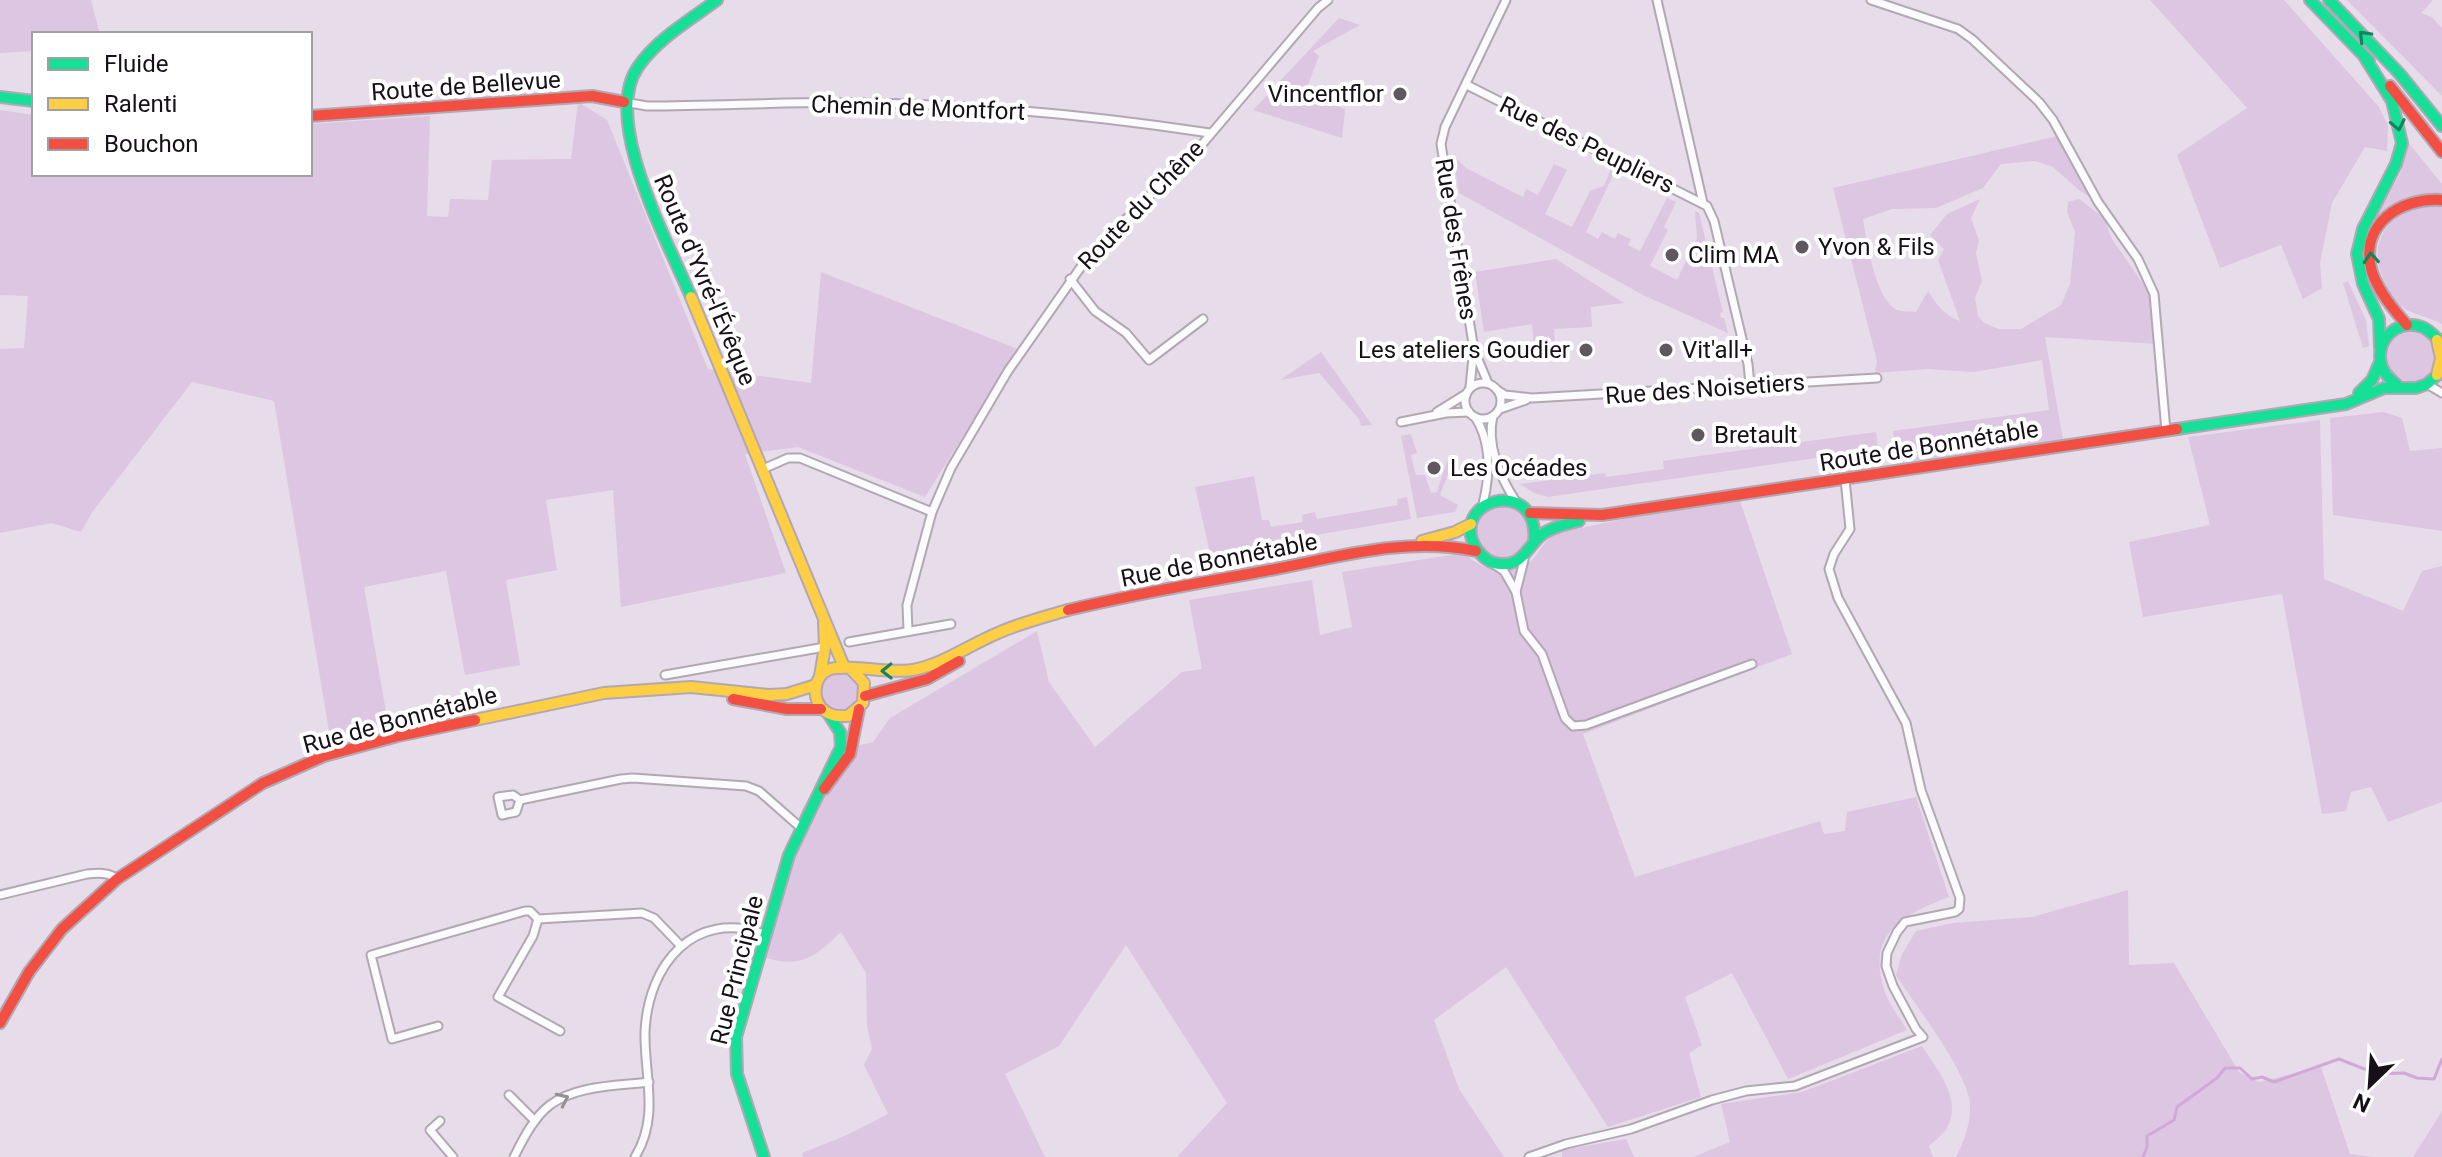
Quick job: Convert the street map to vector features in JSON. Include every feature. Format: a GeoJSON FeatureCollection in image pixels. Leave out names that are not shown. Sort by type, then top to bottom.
{"type":"FeatureCollection","features":[{"type":"Feature","properties":{"kind":"main road"},"geometry":{"type":"LineString","coordinates":[[624,102],[629,81],[641,59],[661,40],[717,0]]}},
{"type":"Feature","properties":{"kind":"main road"},"geometry":{"type":"LineString","coordinates":[[2310,0],[2364,56],[2442,152]]}},
{"type":"Feature","properties":{"kind":"main road"},"geometry":{"type":"LineString","coordinates":[[2329,0],[2442,115]]}},
{"type":"Feature","properties":{"kind":"main road"},"geometry":{"type":"LineString","coordinates":[[2364,56],[2392,101],[2402,143],[2396,164],[2363,229],[2357,254],[2363,284],[2379,319],[2379,364],[2384,375],[2398,386]]}},
{"type":"Feature","properties":{"kind":"main road"},"geometry":{"type":"LineString","coordinates":[[2399,73],[2442,126]]}},
{"type":"Feature","properties":{"kind":"main road","name":"Route de Bellevue"},"geometry":{"type":"LineString","coordinates":[[312,116],[592,96],[624,102]]}},
{"type":"Feature","properties":{"kind":"main road"},"geometry":{"type":"LineString","coordinates":[[0,97],[32,101]]}},
{"type":"Feature","properties":{"kind":"main road","name":"Route d'Yvré-l'Évêque"},"geometry":{"type":"LineString","coordinates":[[624,102],[626,130],[638,170],[823,621]]}},
{"type":"Feature","properties":{"kind":"main road"},"geometry":{"type":"LineString","coordinates":[[2407,325],[2377,286],[2370,265],[2372,237],[2388,213],[2403,203],[2416,199],[2442,200]]}},
{"type":"Feature","properties":{"kind":"main road"},"geometry":{"type":"LineString","coordinates":[[2380,347],[2394,329],[2407,325],[2422,327],[2440,341],[2439,373],[2427,384]]}},
{"type":"Feature","properties":{"kind":"main road","name":"Route de Bonnétable"},"geometry":{"type":"LineString","coordinates":[[2334,405],[2365,389],[2379,364]]}},
{"type":"Feature","properties":{"kind":"main road","name":"Route de Bonnétable"},"geometry":{"type":"LineString","coordinates":[[1530,513],[1602,515],[2346,404],[2373,392],[2427,384]]}},
{"type":"Feature","properties":{"kind":"main road"},"geometry":{"type":"LineString","coordinates":[[1408,546],[1471,524],[1482,507],[1498,500],[1516,502],[1530,513],[1536,528],[1534,543]]}},
{"type":"Feature","properties":{"kind":"main road"},"geometry":{"type":"LineString","coordinates":[[1408,546],[1455,545],[1476,551],[1492,562],[1512,563],[1526,555],[1534,543],[1552,528],[1602,515]]}},
{"type":"Feature","properties":{"kind":"main road"},"geometry":{"type":"LineString","coordinates":[[1471,524],[1471,540],[1476,551]]}},
{"type":"Feature","properties":{"kind":"main road","name":"Rue de Bonnétable"},"geometry":{"type":"LineString","coordinates":[[1039,618],[1197,583],[1408,546]]}},
{"type":"Feature","properties":{"kind":"main road"},"geometry":{"type":"LineString","coordinates":[[671,689],[691,687],[787,694],[818,680],[831,668],[891,672],[923,667],[953,656],[991,635],[1039,618]]}},
{"type":"Feature","properties":{"kind":"main road"},"geometry":{"type":"LineString","coordinates":[[865,696],[927,679],[1039,618]]}},
{"type":"Feature","properties":{"kind":"main road"},"geometry":{"type":"LineString","coordinates":[[816,797],[841,747],[840,732],[817,702],[825,647],[823,621]]}},
{"type":"Feature","properties":{"kind":"main road"},"geometry":{"type":"LineString","coordinates":[[816,797],[850,754],[859,709],[865,696],[864,683],[848,668],[823,621]]}},
{"type":"Feature","properties":{"kind":"main road"},"geometry":{"type":"LineString","coordinates":[[671,689],[842,717],[859,709]]}},
{"type":"Feature","properties":{"kind":"main road","name":"Rue de Bonnétable"},"geometry":{"type":"LineString","coordinates":[[0,1023],[29,972],[62,929],[117,879],[263,783],[324,756],[398,736],[604,693],[671,689]]}},
{"type":"Feature","properties":{"kind":"main road","name":"Rue Principale"},"geometry":{"type":"LineString","coordinates":[[764,1157],[737,1074],[734,1056],[736,1037],[785,865],[816,797]]}},
{"type":"Feature","properties":{"kind":"street","name":"Route du Chêne"},"geometry":{"type":"LineString","coordinates":[[908,631],[907,605],[932,512],[978,417],[1070,279],[1112,230],[1199,148],[1328,0]]}},
{"type":"Feature","properties":{"kind":"street","name":"Rue des Frênes"},"geometry":{"type":"LineString","coordinates":[[1488,383],[1474,350],[1441,144],[1445,127],[1506,0]]}},
{"type":"Feature","properties":{"kind":"street"},"geometry":{"type":"LineString","coordinates":[[1657,0],[1705,204],[1714,221],[1748,364],[1750,385]]}},
{"type":"Feature","properties":{"kind":"street"},"geometry":{"type":"LineString","coordinates":[[1871,0],[1958,29],[1991,57],[2053,120],[2098,202],[2138,259],[2154,294],[2166,431]]}},
{"type":"Feature","properties":{"kind":"street","name":"Rue des Peupliers"},"geometry":{"type":"LineString","coordinates":[[1467,85],[1705,204]]}},
{"type":"Feature","properties":{"kind":"street","name":"Chemin de Montfort"},"geometry":{"type":"LineString","coordinates":[[624,102],[647,106],[871,103],[1035,111],[1104,117],[1210,133]]}},
{"type":"Feature","properties":{"kind":"street"},"geometry":{"type":"LineString","coordinates":[[1070,279],[1095,311],[1126,333],[1149,360],[1203,319]]}},
{"type":"Feature","properties":{"kind":"street","name":"Rue des Frênes"},"geometry":{"type":"LineString","coordinates":[[1468,391],[1474,350]]}},
{"type":"Feature","properties":{"kind":"street","name":"Rue des Noisetiers"},"geometry":{"type":"LineString","coordinates":[[1497,390],[1505,395],[1532,398],[1877,378]]}},
{"type":"Feature","properties":{"kind":"street"},"geometry":{"type":"LineString","coordinates":[[1431,416],[1480,382],[1488,383],[1497,390],[1501,400],[1491,426],[1496,459],[1503,482],[1516,502]]}},
{"type":"Feature","properties":{"kind":"street"},"geometry":{"type":"LineString","coordinates":[[2427,384],[2442,393]]}},
{"type":"Feature","properties":{"kind":"street"},"geometry":{"type":"LineString","coordinates":[[1468,391],[1465,404],[1482,428],[1487,447],[1487,483],[1482,507]]}},
{"type":"Feature","properties":{"kind":"street","name":"Rue des Noisetiers"},"geometry":{"type":"LineString","coordinates":[[1496,413],[1532,398]]}},
{"type":"Feature","properties":{"kind":"street"},"geometry":{"type":"LineString","coordinates":[[1401,422],[1431,416],[1472,415],[1484,419],[1496,413]]}},
{"type":"Feature","properties":{"kind":"street"},"geometry":{"type":"LineString","coordinates":[[763,469],[788,458],[800,458],[932,512]]}},
{"type":"Feature","properties":{"kind":"street"},"geometry":{"type":"LineString","coordinates":[[1529,1157],[1566,1144],[1631,1129],[1712,1100],[1746,1091],[1795,1086],[1923,1037],[1893,986],[1886,966],[1887,953],[1905,922],[1955,912],[1959,909],[1960,898],[1921,790],[1906,723],[1838,598],[1829,569],[1834,554],[1850,529],[1845,479]]}},
{"type":"Feature","properties":{"kind":"street"},"geometry":{"type":"LineString","coordinates":[[1516,592],[1520,567],[1526,555]]}},
{"type":"Feature","properties":{"kind":"street"},"geometry":{"type":"LineString","coordinates":[[1492,562],[1504,571],[1516,592],[1524,631],[1537,644],[1565,718],[1573,726],[1586,725],[1752,664]]}},
{"type":"Feature","properties":{"kind":"street"},"geometry":{"type":"LineString","coordinates":[[849,642],[951,624]]}},
{"type":"Feature","properties":{"kind":"street"},"geometry":{"type":"LineString","coordinates":[[665,675],[825,647]]}},
{"type":"Feature","properties":{"kind":"street"},"geometry":{"type":"LineString","coordinates":[[520,800],[633,778],[746,786],[759,791],[800,827]]}},
{"type":"Feature","properties":{"kind":"street"},"geometry":{"type":"LineString","coordinates":[[0,895],[98,873],[117,879]]}},
{"type":"Feature","properties":{"kind":"street"},"geometry":{"type":"LineString","coordinates":[[438,1026],[392,1039],[371,955],[530,911],[538,919],[642,913],[654,918],[680,945]]}},
{"type":"Feature","properties":{"kind":"street"},"geometry":{"type":"LineString","coordinates":[[538,919],[533,936],[498,997],[560,1031]]}},
{"type":"Feature","properties":{"kind":"street"},"geometry":{"type":"LineString","coordinates":[[635,1157],[646,1136],[650,1119],[645,1030],[664,967],[680,945],[703,932],[739,929],[764,934]]}},
{"type":"Feature","properties":{"kind":"street"},"geometry":{"type":"LineString","coordinates":[[514,1157],[535,1121],[549,1106],[569,1095],[649,1082]]}},
{"type":"Feature","properties":{"kind":"street"},"geometry":{"type":"LineString","coordinates":[[509,1095],[535,1121]]}},
{"type":"Feature","properties":{"kind":"street"},"geometry":{"type":"LineString","coordinates":[[440,1121],[430,1130],[453,1157]]}},
{"type":"Feature","properties":{"kind":"shaded area"},"geometry":{"type":"Polygon","coordinates":[[[0,0],[91,0],[99,32],[32,32],[32,51],[0,53],[0,0]]]}},
{"type":"Feature","properties":{"kind":"shaded area"},"geometry":{"type":"Polygon","coordinates":[[[2150,0],[2284,0],[2379,107],[2388,126],[2387,151],[2365,147],[2332,203],[2320,263],[2322,288],[2303,299],[2281,245],[2220,268],[2177,155],[2247,108],[2150,0]]]}},
{"type":"Feature","properties":{"kind":"shaded area"},"geometry":{"type":"Polygon","coordinates":[[[2347,0],[2433,0],[2421,13],[2432,17],[2442,28],[2442,96],[2347,0]]]}},
{"type":"Feature","properties":{"kind":"shaded area"},"geometry":{"type":"Polygon","coordinates":[[[1339,18],[1360,25],[1313,51],[1319,56],[1305,93],[1345,109],[1342,138],[1253,110],[1339,18]]]}},
{"type":"Feature","properties":{"kind":"shaded area"},"geometry":{"type":"Polygon","coordinates":[[[578,102],[607,120],[708,369],[811,383],[821,272],[1018,349],[925,497],[798,447],[745,454],[786,573],[621,607],[613,490],[546,500],[557,570],[506,580],[520,665],[465,675],[446,571],[364,587],[388,723],[331,743],[274,401],[192,382],[93,511],[81,532],[52,523],[0,533],[0,349],[24,348],[28,296],[0,295],[0,110],[32,115],[32,176],[312,176],[312,124],[430,116],[427,216],[448,217],[450,199],[488,200],[492,160],[571,159],[578,102]]]}},
{"type":"Feature","properties":{"kind":"shaded area"},"geometry":{"type":"Polygon","coordinates":[[[2062,135],[2102,204],[2080,191],[2053,167],[2035,161],[2001,164],[1983,188],[1936,208],[1892,209],[1863,219],[1873,269],[1883,294],[1897,310],[1916,312],[1928,291],[1941,309],[1960,321],[1938,260],[1944,249],[1930,235],[1947,214],[1980,199],[1971,218],[1979,241],[1976,253],[1982,281],[1975,298],[1978,316],[1984,323],[1999,329],[2021,329],[2061,305],[2070,284],[2075,232],[2067,212],[2068,202],[2079,199],[2104,218],[2112,239],[2148,291],[2159,344],[2045,337],[2063,439],[1897,463],[1893,431],[2049,410],[2042,360],[1974,372],[1928,369],[1875,373],[1877,361],[1833,188],[2062,135]]]}},
{"type":"Feature","properties":{"kind":"shaded area"},"geometry":{"type":"Polygon","coordinates":[[[2407,141],[2442,184],[2442,194],[2373,222],[2401,172],[2407,141]]]}},
{"type":"Feature","properties":{"kind":"shaded area"},"geometry":{"type":"Polygon","coordinates":[[[1453,155],[1466,168],[1523,197],[1526,189],[1538,195],[1554,164],[1567,170],[1545,214],[1572,227],[1590,191],[1604,186],[1611,169],[1615,171],[1586,232],[1598,239],[1602,232],[1615,239],[1618,233],[1631,239],[1628,245],[1640,251],[1667,198],[1676,202],[1664,227],[1668,230],[1650,266],[1677,280],[1697,238],[1695,211],[1699,213],[1723,312],[1720,313],[1721,318],[1724,318],[1728,333],[1643,295],[1459,193],[1453,155]]]}},
{"type":"Feature","properties":{"kind":"shaded area"},"geometry":{"type":"Polygon","coordinates":[[[2430,204],[2442,205],[2442,324],[2402,307],[2387,288],[2379,266],[2380,241],[2385,230],[2403,214],[2430,204]]]}},
{"type":"Feature","properties":{"kind":"shaded area"},"geometry":{"type":"Polygon","coordinates":[[[1556,259],[1624,303],[1591,307],[1592,327],[1554,329],[1555,343],[1534,344],[1532,324],[1484,332],[1475,272],[1556,259]]]}},
{"type":"Feature","properties":{"kind":"shaded area"},"geometry":{"type":"Polygon","coordinates":[[[2348,281],[2366,320],[2369,346],[2363,348],[2343,283],[2348,281]]]}},
{"type":"Feature","properties":{"kind":"shaded area"},"geometry":{"type":"Polygon","coordinates":[[[2411,332],[2429,339],[2436,357],[2429,375],[2411,382],[2393,375],[2386,357],[2393,339],[2411,332]]]}},
{"type":"Feature","properties":{"kind":"shaded area"},"geometry":{"type":"Polygon","coordinates":[[[1321,352],[1372,425],[1361,426],[1359,419],[1319,373],[1280,380],[1321,352]]]}},
{"type":"Feature","properties":{"kind":"shaded area"},"geometry":{"type":"Polygon","coordinates":[[[2384,412],[2402,418],[2410,451],[2442,448],[2442,531],[2333,515],[2330,418],[2384,412]]]}},
{"type":"Feature","properties":{"kind":"shaded area"},"geometry":{"type":"Polygon","coordinates":[[[2320,420],[2324,579],[2403,611],[2422,571],[2442,566],[2442,802],[2388,822],[2371,787],[2351,792],[2346,811],[2322,814],[2282,594],[2143,617],[2129,542],[2210,525],[2188,437],[2320,420]]]}},
{"type":"Feature","properties":{"kind":"shaded area"},"geometry":{"type":"Polygon","coordinates":[[[1876,432],[1878,449],[1548,497],[1520,484],[1664,469],[1663,461],[1876,432]]]}},
{"type":"Feature","properties":{"kind":"shaded area"},"geometry":{"type":"Polygon","coordinates":[[[1411,434],[1417,453],[1411,455],[1416,475],[1425,475],[1431,493],[1437,492],[1447,461],[1452,463],[1440,495],[1458,505],[1455,512],[1417,518],[1401,436],[1411,434]]]}},
{"type":"Feature","properties":{"kind":"shaded area"},"geometry":{"type":"Polygon","coordinates":[[[1254,476],[1262,520],[1269,520],[1271,527],[1303,522],[1302,515],[1315,512],[1317,519],[1398,505],[1397,499],[1407,497],[1411,519],[1210,553],[1195,487],[1254,476]]]}},
{"type":"Feature","properties":{"kind":"shaded area"},"geometry":{"type":"Polygon","coordinates":[[[1738,495],[1792,654],[1583,734],[1635,877],[1820,821],[1824,834],[1845,831],[1847,812],[1916,797],[1949,897],[1903,919],[1884,941],[1880,972],[1885,992],[1907,1030],[1788,1079],[1732,973],[1685,997],[1702,1045],[1689,1053],[1701,1097],[1608,1127],[1506,967],[1434,1020],[1459,1089],[1504,1157],[1177,1157],[1227,1103],[1126,945],[1059,1046],[1005,1074],[1045,1157],[803,1157],[802,1153],[888,1114],[864,1065],[872,1049],[867,1026],[866,973],[841,932],[802,960],[781,961],[754,954],[802,810],[836,750],[873,742],[890,718],[1037,631],[1049,682],[1095,747],[1182,672],[1202,669],[1189,600],[1312,580],[1320,635],[1352,627],[1342,572],[1464,553],[1488,568],[1506,571],[1524,566],[1557,533],[1738,495]]]}},
{"type":"Feature","properties":{"kind":"shaded area"},"geometry":{"type":"Polygon","coordinates":[[[1503,504],[1522,512],[1530,531],[1522,550],[1503,558],[1484,550],[1476,531],[1484,512],[1503,504]]]}},
{"type":"Feature","properties":{"kind":"shaded area"},"geometry":{"type":"Polygon","coordinates":[[[840,671],[854,677],[860,691],[854,705],[840,711],[826,705],[820,691],[826,677],[840,671]]]}},
{"type":"Feature","properties":{"kind":"shaded area"},"geometry":{"type":"Polygon","coordinates":[[[2128,890],[2129,965],[2174,963],[2239,1072],[2259,1082],[2321,1067],[2350,1154],[2373,1157],[1956,1157],[1969,1121],[1970,1106],[1965,1085],[1948,1053],[1896,975],[1902,954],[1916,931],[1953,923],[2032,917],[2128,890]]]}},
{"type":"Feature","properties":{"kind":"shaded area"},"geometry":{"type":"Polygon","coordinates":[[[1922,1046],[1946,1085],[1952,1107],[1947,1128],[1929,1146],[1933,1157],[1693,1157],[1730,1142],[1721,1104],[1802,1092],[1922,1046]]]}},
{"type":"Feature","properties":{"kind":"shaded area"},"geometry":{"type":"Polygon","coordinates":[[[2442,1111],[2442,1157],[2413,1157],[2442,1111]]]}},
{"type":"Feature","properties":{"kind":"shaded area"},"geometry":{"type":"Polygon","coordinates":[[[1626,1139],[1634,1157],[1562,1157],[1562,1150],[1626,1139]]]}},
{"type":"Feature","properties":{"kind":"waterway"},"geometry":{"type":"LineString","coordinates":[[2143,1157],[2147,1136],[2174,1120],[2177,1107],[2217,1078],[2225,1068],[2240,1068],[2252,1079],[2262,1077],[2274,1082],[2339,1059],[2377,1074],[2404,1073],[2434,1079],[2442,1059]]}},
{"type":"Feature","properties":{"kind":"traffic: fast"},"geometry":{"type":"LineString","coordinates":[[691,297],[654,214],[632,149],[627,118],[629,90],[638,67],[646,57],[674,30],[717,0]]}},
{"type":"Feature","properties":{"kind":"traffic: fast"},"geometry":{"type":"LineString","coordinates":[[2310,0],[2369,61]]}},
{"type":"Feature","properties":{"kind":"traffic: fast"},"geometry":{"type":"LineString","coordinates":[[2329,0],[2399,73],[2442,126]]}},
{"type":"Feature","properties":{"kind":"traffic: fast"},"geometry":{"type":"LineString","coordinates":[[2364,56],[2392,101],[2402,143],[2396,164],[2363,229],[2357,254],[2363,284],[2379,319],[2380,347]]}},
{"type":"Feature","properties":{"kind":"traffic: fast"},"geometry":{"type":"LineString","coordinates":[[0,97],[32,101]]}},
{"type":"Feature","properties":{"kind":"traffic: fast"},"geometry":{"type":"LineString","coordinates":[[2398,386],[2385,372],[2380,357],[2389,334],[2413,325],[2425,328],[2442,343]]}},
{"type":"Feature","properties":{"kind":"traffic: fast"},"geometry":{"type":"LineString","coordinates":[[2359,393],[2372,380],[2379,364]]}},
{"type":"Feature","properties":{"kind":"traffic: fast"},"geometry":{"type":"LineString","coordinates":[[2177,429],[2346,404],[2384,388],[2416,388],[2427,384],[2442,371]]}},
{"type":"Feature","properties":{"kind":"traffic: fast"},"geometry":{"type":"LineString","coordinates":[[1534,543],[1532,521],[1524,508],[1511,501],[1497,501],[1483,507],[1474,517],[1470,531],[1476,548],[1487,559],[1501,564],[1515,562],[1548,531],[1579,521]]}},
{"type":"Feature","properties":{"kind":"traffic: fast"},"geometry":{"type":"LineString","coordinates":[[764,1157],[737,1074],[736,1037],[789,855],[841,747],[840,732],[829,715]]}},
{"type":"Feature","properties":{"kind":"traffic: slow"},"geometry":{"type":"LineString","coordinates":[[691,297],[844,667]]}},
{"type":"Feature","properties":{"kind":"traffic: slow"},"geometry":{"type":"LineString","coordinates":[[2437,340],[2441,358],[2437,375]]}},
{"type":"Feature","properties":{"kind":"traffic: slow"},"geometry":{"type":"LineString","coordinates":[[1422,541],[1471,524]]}},
{"type":"Feature","properties":{"kind":"traffic: slow"},"geometry":{"type":"LineString","coordinates":[[851,669],[864,683],[863,703],[848,716],[830,714],[820,707],[816,695],[819,678],[828,670],[835,668],[913,670],[946,659],[1006,629],[1068,610]]}},
{"type":"Feature","properties":{"kind":"traffic: slow"},"geometry":{"type":"LineString","coordinates":[[820,676],[825,647],[824,623]]}},
{"type":"Feature","properties":{"kind":"traffic: slow"},"geometry":{"type":"LineString","coordinates":[[475,720],[604,693],[691,687],[769,695],[787,694],[816,685]]}},
{"type":"Feature","properties":{"kind":"traffic: jam"},"geometry":{"type":"LineString","coordinates":[[2390,86],[2442,152]]}},
{"type":"Feature","properties":{"kind":"traffic: jam"},"geometry":{"type":"LineString","coordinates":[[312,116],[592,96],[624,102]]}},
{"type":"Feature","properties":{"kind":"traffic: jam"},"geometry":{"type":"LineString","coordinates":[[2407,325],[2387,300],[2372,272],[2369,255],[2371,240],[2386,217],[2398,209],[2411,203],[2442,200]]}},
{"type":"Feature","properties":{"kind":"traffic: jam"},"geometry":{"type":"LineString","coordinates":[[1530,513],[1602,515],[2177,429]]}},
{"type":"Feature","properties":{"kind":"traffic: jam"},"geometry":{"type":"LineString","coordinates":[[1068,610],[1370,550],[1423,546],[1476,551]]}},
{"type":"Feature","properties":{"kind":"traffic: jam"},"geometry":{"type":"LineString","coordinates":[[865,696],[927,679],[959,661]]}},
{"type":"Feature","properties":{"kind":"traffic: jam"},"geometry":{"type":"LineString","coordinates":[[733,699],[787,709],[821,709]]}},
{"type":"Feature","properties":{"kind":"traffic: jam"},"geometry":{"type":"LineString","coordinates":[[824,789],[850,754],[859,709]]}},
{"type":"Feature","properties":{"kind":"traffic: jam"},"geometry":{"type":"LineString","coordinates":[[0,1023],[29,972],[62,929],[117,879],[263,783],[324,756],[475,720]]}},
{"type":"Feature","properties":{"kind":"place","name":"Vincentflor"},"geometry":{"type":"Point","coordinates":[1400,94]}},
{"type":"Feature","properties":{"kind":"place","name":"Yvon & Fils"},"geometry":{"type":"Point","coordinates":[1802,247]}},
{"type":"Feature","properties":{"kind":"place","name":"Clim MA"},"geometry":{"type":"Point","coordinates":[1672,255]}},
{"type":"Feature","properties":{"kind":"place","name":"Les ateliers Goudier"},"geometry":{"type":"Point","coordinates":[1586,350]}},
{"type":"Feature","properties":{"kind":"place","name":"Vit'all+"},"geometry":{"type":"Point","coordinates":[1666,350]}},
{"type":"Feature","properties":{"kind":"place","name":"Bretault"},"geometry":{"type":"Point","coordinates":[1698,435]}},
{"type":"Feature","properties":{"kind":"place","name":"Les Océades"},"geometry":{"type":"Point","coordinates":[1434,468]}}]}
